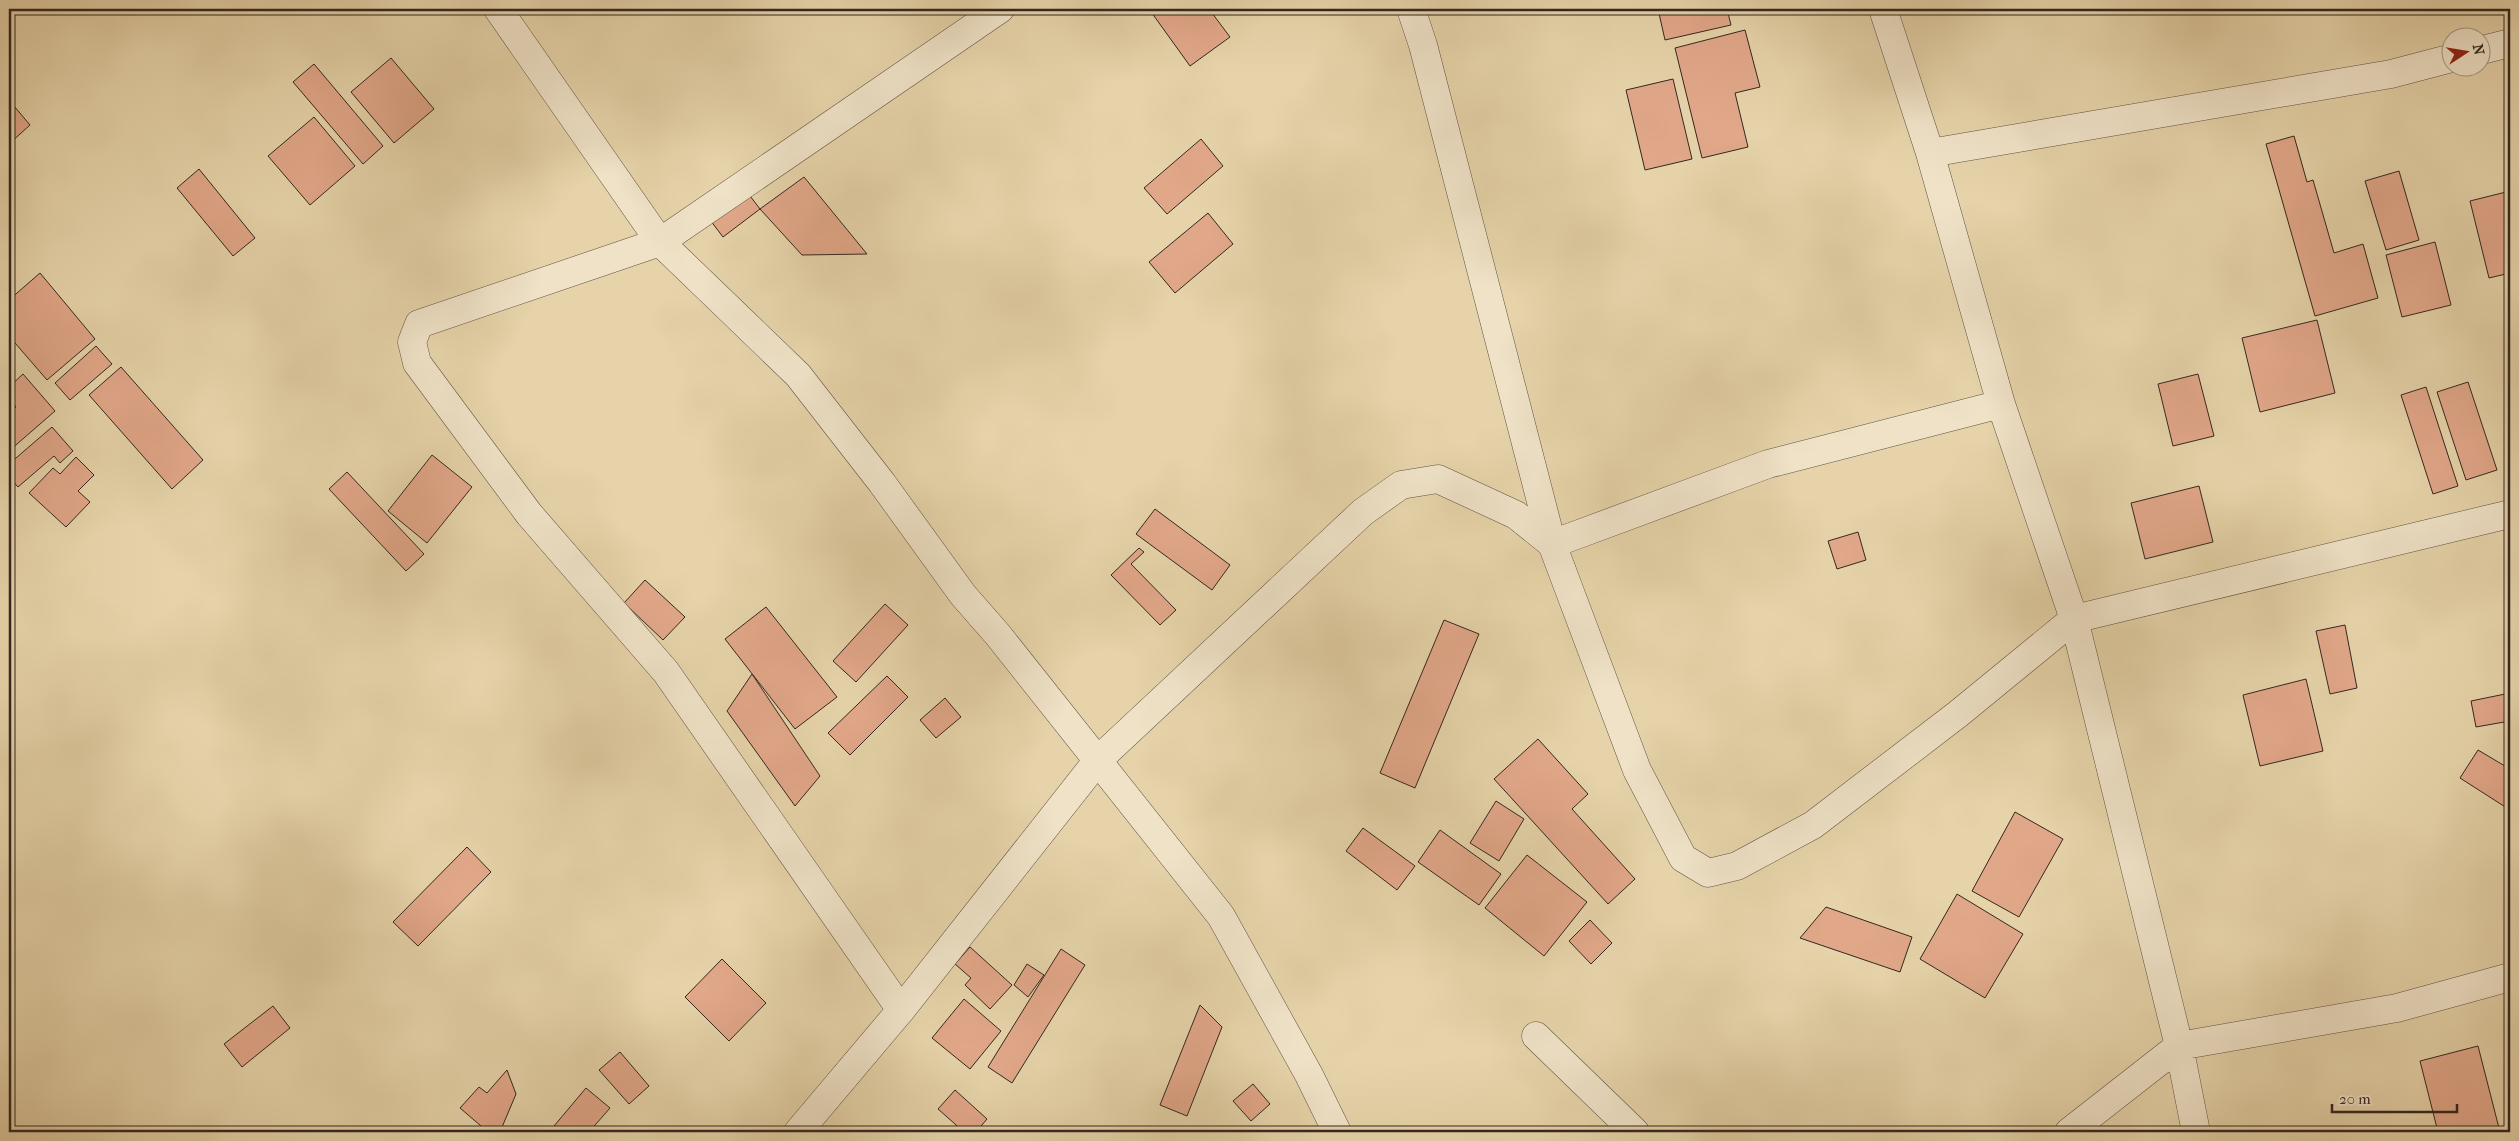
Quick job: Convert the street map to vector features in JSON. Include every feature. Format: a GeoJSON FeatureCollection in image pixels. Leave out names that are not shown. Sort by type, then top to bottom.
{"type":"FeatureCollection","features":[{"type":"Feature","properties":{"kind":"street"},"geometry":{"type":"LineString","coordinates":[[498,9],[660,242],[798,375],[882,483],[963,595],[1098,760],[1221,916],[1310,1075],[1337,1132]]}},
{"type":"Feature","properties":{"kind":"street"},"geometry":{"type":"LineString","coordinates":[[901,1010],[666,672],[529,514],[417,363],[412,342],[420,324],[660,242],[1000,9]]}},
{"type":"Feature","properties":{"kind":"street"},"geometry":{"type":"LineString","coordinates":[[1411,9],[1424,44],[1552,544],[1637,770],[1683,858],[1708,873],[1737,866],[1813,825],[1958,714],[2074,619],[2510,514]]}},
{"type":"Feature","properties":{"kind":"street"},"geometry":{"type":"LineString","coordinates":[[1883,9],[1930,152],[2001,404],[2074,619],[2179,1046],[2196,1132]]}},
{"type":"Feature","properties":{"kind":"street"},"geometry":{"type":"LineString","coordinates":[[2492,48],[2510,43]]}},
{"type":"Feature","properties":{"kind":"street"},"geometry":{"type":"LineString","coordinates":[[1930,152],[2391,74],[2442,61]]}},
{"type":"Feature","properties":{"kind":"street"},"geometry":{"type":"LineString","coordinates":[[1552,544],[1768,464],[2001,404]]}},
{"type":"Feature","properties":{"kind":"street"},"geometry":{"type":"LineString","coordinates":[[798,1132],[901,1010],[1098,760],[1363,512],[1401,485],[1438,479],[1516,515],[1552,544]]}},
{"type":"Feature","properties":{"kind":"street"},"geometry":{"type":"LineString","coordinates":[[2070,1132],[2179,1046],[2397,1008],[2510,977]]}},
{"type":"Feature","properties":{"kind":"street"},"geometry":{"type":"LineString","coordinates":[[1536,1036],[1635,1132]]}},
{"type":"Feature","properties":{"kind":"building"},"geometry":{"type":"Polygon","coordinates":[[[1149,9],[1209,9],[1230,37],[1190,66],[1149,9]]]}},
{"type":"Feature","properties":{"kind":"building"},"geometry":{"type":"Polygon","coordinates":[[[1658,9],[1727,9],[1731,25],[1665,40],[1658,9]]]}},
{"type":"Feature","properties":{"kind":"building"},"geometry":{"type":"Polygon","coordinates":[[[1745,30],[1760,87],[1735,93],[1748,147],[1702,158],[1675,48],[1745,30]]]}},
{"type":"Feature","properties":{"kind":"building"},"geometry":{"type":"Polygon","coordinates":[[[391,58],[434,109],[394,143],[351,92],[391,58]]]}},
{"type":"Feature","properties":{"kind":"building"},"geometry":{"type":"Polygon","coordinates":[[[314,64],[383,146],[363,164],[293,82],[314,64]]]}},
{"type":"Feature","properties":{"kind":"building"},"geometry":{"type":"Polygon","coordinates":[[[1673,79],[1692,159],[1645,170],[1626,90],[1673,79]]]}},
{"type":"Feature","properties":{"kind":"building"},"geometry":{"type":"Polygon","coordinates":[[[9,100],[30,125],[9,144],[9,100]]]}},
{"type":"Feature","properties":{"kind":"building"},"geometry":{"type":"Polygon","coordinates":[[[314,117],[355,166],[310,205],[268,156],[314,117]]]}},
{"type":"Feature","properties":{"kind":"building"},"geometry":{"type":"Polygon","coordinates":[[[2294,136],[2307,182],[2313,180],[2334,253],[2363,244],[2378,298],[2315,316],[2266,144],[2294,136]]]}},
{"type":"Feature","properties":{"kind":"building"},"geometry":{"type":"Polygon","coordinates":[[[1201,139],[1223,166],[1167,214],[1144,188],[1201,139]]]}},
{"type":"Feature","properties":{"kind":"building"},"geometry":{"type":"Polygon","coordinates":[[[199,169],[255,238],[233,256],[177,188],[199,169]]]}},
{"type":"Feature","properties":{"kind":"building"},"geometry":{"type":"Polygon","coordinates":[[[2399,171],[2419,240],[2386,250],[2365,181],[2399,171]]]}},
{"type":"Feature","properties":{"kind":"building"},"geometry":{"type":"Polygon","coordinates":[[[804,177],[867,254],[802,255],[760,209],[804,177]]]}},
{"type":"Feature","properties":{"kind":"building"},"geometry":{"type":"Polygon","coordinates":[[[744,188],[760,209],[723,237],[707,216],[744,188]]]}},
{"type":"Feature","properties":{"kind":"building"},"geometry":{"type":"Polygon","coordinates":[[[2510,191],[2510,273],[2489,278],[2470,201],[2510,191]]]}},
{"type":"Feature","properties":{"kind":"building"},"geometry":{"type":"Polygon","coordinates":[[[1208,213],[1233,244],[1175,293],[1149,262],[1208,213]]]}},
{"type":"Feature","properties":{"kind":"building"},"geometry":{"type":"Polygon","coordinates":[[[2435,242],[2451,305],[2402,317],[2386,255],[2435,242]]]}},
{"type":"Feature","properties":{"kind":"building"},"geometry":{"type":"Polygon","coordinates":[[[40,273],[95,339],[47,380],[9,336],[9,300],[40,273]]]}},
{"type":"Feature","properties":{"kind":"building"},"geometry":{"type":"Polygon","coordinates":[[[2317,320],[2335,393],[2260,412],[2242,338],[2317,320]]]}},
{"type":"Feature","properties":{"kind":"building"},"geometry":{"type":"Polygon","coordinates":[[[96,346],[112,364],[70,400],[55,383],[96,346]]]}},
{"type":"Feature","properties":{"kind":"building"},"geometry":{"type":"Polygon","coordinates":[[[121,367],[203,460],[172,489],[89,395],[121,367]]]}},
{"type":"Feature","properties":{"kind":"building"},"geometry":{"type":"Polygon","coordinates":[[[23,374],[55,411],[9,451],[9,413],[16,407],[9,398],[9,387],[23,374]]]}},
{"type":"Feature","properties":{"kind":"building"},"geometry":{"type":"Polygon","coordinates":[[[2198,374],[2214,436],[2173,446],[2158,384],[2198,374]]]}},
{"type":"Feature","properties":{"kind":"building"},"geometry":{"type":"Polygon","coordinates":[[[2468,382],[2497,470],[2466,480],[2437,392],[2468,382]]]}},
{"type":"Feature","properties":{"kind":"building"},"geometry":{"type":"Polygon","coordinates":[[[2426,387],[2458,486],[2433,494],[2401,395],[2426,387]]]}},
{"type":"Feature","properties":{"kind":"building"},"geometry":{"type":"Polygon","coordinates":[[[52,427],[73,451],[60,463],[54,456],[18,487],[9,477],[9,464],[52,427]]]}},
{"type":"Feature","properties":{"kind":"building"},"geometry":{"type":"Polygon","coordinates":[[[432,455],[472,487],[427,543],[388,511],[432,455]]]}},
{"type":"Feature","properties":{"kind":"building"},"geometry":{"type":"Polygon","coordinates":[[[76,457],[94,475],[78,491],[90,502],[66,527],[29,493],[53,468],[60,474],[76,457]]]}},
{"type":"Feature","properties":{"kind":"building"},"geometry":{"type":"Polygon","coordinates":[[[347,472],[424,554],[406,571],[329,489],[347,472]]]}},
{"type":"Feature","properties":{"kind":"building"},"geometry":{"type":"Polygon","coordinates":[[[2199,486],[2213,542],[2145,559],[2131,503],[2199,486]]]}},
{"type":"Feature","properties":{"kind":"building"},"geometry":{"type":"Polygon","coordinates":[[[1155,509],[1230,565],[1212,590],[1136,534],[1155,509]]]}},
{"type":"Feature","properties":{"kind":"building"},"geometry":{"type":"Polygon","coordinates":[[[1858,532],[1866,560],[1837,569],[1828,541],[1858,532]]]}},
{"type":"Feature","properties":{"kind":"building"},"geometry":{"type":"Polygon","coordinates":[[[1139,548],[1144,552],[1131,564],[1176,610],[1160,625],[1111,575],[1139,548]]]}},
{"type":"Feature","properties":{"kind":"building"},"geometry":{"type":"Polygon","coordinates":[[[645,580],[685,617],[663,640],[624,603],[645,580]]]}},
{"type":"Feature","properties":{"kind":"building"},"geometry":{"type":"Polygon","coordinates":[[[885,604],[908,625],[856,682],[833,661],[885,604]]]}},
{"type":"Feature","properties":{"kind":"building"},"geometry":{"type":"Polygon","coordinates":[[[766,607],[837,697],[795,729],[725,639],[766,607]]]}},
{"type":"Feature","properties":{"kind":"building"},"geometry":{"type":"Polygon","coordinates":[[[1444,620],[1479,634],[1415,788],[1380,773],[1444,620]]]}},
{"type":"Feature","properties":{"kind":"building"},"geometry":{"type":"Polygon","coordinates":[[[2345,625],[2357,688],[2330,694],[2316,631],[2345,625]]]}},
{"type":"Feature","properties":{"kind":"building"},"geometry":{"type":"Polygon","coordinates":[[[752,674],[820,776],[795,806],[727,711],[752,674]]]}},
{"type":"Feature","properties":{"kind":"building"},"geometry":{"type":"Polygon","coordinates":[[[887,676],[908,697],[850,755],[828,733],[887,676]]]}},
{"type":"Feature","properties":{"kind":"building"},"geometry":{"type":"Polygon","coordinates":[[[2306,679],[2323,751],[2260,766],[2243,695],[2306,679]]]}},
{"type":"Feature","properties":{"kind":"building"},"geometry":{"type":"Polygon","coordinates":[[[2510,693],[2510,721],[2476,727],[2471,701],[2510,693]]]}},
{"type":"Feature","properties":{"kind":"building"},"geometry":{"type":"Polygon","coordinates":[[[945,698],[961,717],[936,738],[920,720],[945,698]]]}},
{"type":"Feature","properties":{"kind":"building"},"geometry":{"type":"Polygon","coordinates":[[[1538,739],[1588,794],[1572,809],[1635,879],[1608,904],[1494,779],[1538,739]]]}},
{"type":"Feature","properties":{"kind":"building"},"geometry":{"type":"Polygon","coordinates":[[[2478,750],[2510,769],[2510,810],[2460,778],[2478,750]]]}},
{"type":"Feature","properties":{"kind":"building"},"geometry":{"type":"Polygon","coordinates":[[[1496,801],[1524,819],[1499,861],[1470,843],[1496,801]]]}},
{"type":"Feature","properties":{"kind":"building"},"geometry":{"type":"Polygon","coordinates":[[[2015,812],[2063,839],[2019,917],[1972,891],[2015,812]]]}},
{"type":"Feature","properties":{"kind":"building"},"geometry":{"type":"Polygon","coordinates":[[[1363,828],[1415,866],[1397,890],[1346,851],[1363,828]]]}},
{"type":"Feature","properties":{"kind":"building"},"geometry":{"type":"Polygon","coordinates":[[[1440,830],[1501,874],[1479,905],[1418,862],[1440,830]]]}},
{"type":"Feature","properties":{"kind":"building"},"geometry":{"type":"Polygon","coordinates":[[[467,847],[491,872],[418,946],[393,922],[467,847]]]}},
{"type":"Feature","properties":{"kind":"building"},"geometry":{"type":"Polygon","coordinates":[[[1527,855],[1587,902],[1544,956],[1485,908],[1527,855]]]}},
{"type":"Feature","properties":{"kind":"building"},"geometry":{"type":"Polygon","coordinates":[[[1957,894],[2023,934],[1985,998],[1920,959],[1957,894]]]}},
{"type":"Feature","properties":{"kind":"building"},"geometry":{"type":"Polygon","coordinates":[[[1826,907],[1912,937],[1900,972],[1800,938],[1826,907]]]}},
{"type":"Feature","properties":{"kind":"building"},"geometry":{"type":"Polygon","coordinates":[[[1590,920],[1612,943],[1591,964],[1569,941],[1590,920]]]}},
{"type":"Feature","properties":{"kind":"building"},"geometry":{"type":"Polygon","coordinates":[[[970,947],[1012,985],[990,1009],[965,985],[971,978],[955,964],[970,947]]]}},
{"type":"Feature","properties":{"kind":"building"},"geometry":{"type":"Polygon","coordinates":[[[1061,949],[1085,965],[1012,1083],[988,1067],[1061,949]]]}},
{"type":"Feature","properties":{"kind":"building"},"geometry":{"type":"Polygon","coordinates":[[[722,959],[766,1003],[729,1041],[685,997],[722,959]]]}},
{"type":"Feature","properties":{"kind":"building"},"geometry":{"type":"Polygon","coordinates":[[[1027,964],[1044,975],[1028,997],[1014,985],[1027,964]]]}},
{"type":"Feature","properties":{"kind":"building"},"geometry":{"type":"Polygon","coordinates":[[[964,999],[1001,1031],[970,1069],[932,1038],[964,999]]]}},
{"type":"Feature","properties":{"kind":"building"},"geometry":{"type":"Polygon","coordinates":[[[1200,1005],[1222,1027],[1187,1116],[1160,1105],[1200,1005]]]}},
{"type":"Feature","properties":{"kind":"building"},"geometry":{"type":"Polygon","coordinates":[[[273,1006],[290,1028],[242,1067],[224,1044],[273,1006]]]}},
{"type":"Feature","properties":{"kind":"building"},"geometry":{"type":"Polygon","coordinates":[[[2478,1046],[2500,1132],[2438,1132],[2420,1061],[2478,1046]]]}},
{"type":"Feature","properties":{"kind":"building"},"geometry":{"type":"Polygon","coordinates":[[[620,1052],[649,1086],[629,1104],[599,1070],[620,1052]]]}},
{"type":"Feature","properties":{"kind":"building"},"geometry":{"type":"Polygon","coordinates":[[[507,1070],[516,1094],[500,1132],[488,1132],[460,1108],[479,1087],[487,1093],[507,1070]]]}},
{"type":"Feature","properties":{"kind":"building"},"geometry":{"type":"Polygon","coordinates":[[[1253,1084],[1270,1104],[1251,1121],[1233,1101],[1253,1084]]]}},
{"type":"Feature","properties":{"kind":"building"},"geometry":{"type":"Polygon","coordinates":[[[586,1088],[610,1108],[589,1132],[549,1132],[586,1088]]]}},
{"type":"Feature","properties":{"kind":"building"},"geometry":{"type":"Polygon","coordinates":[[[955,1090],[987,1119],[976,1132],[964,1132],[938,1109],[955,1090]]]}}]}
